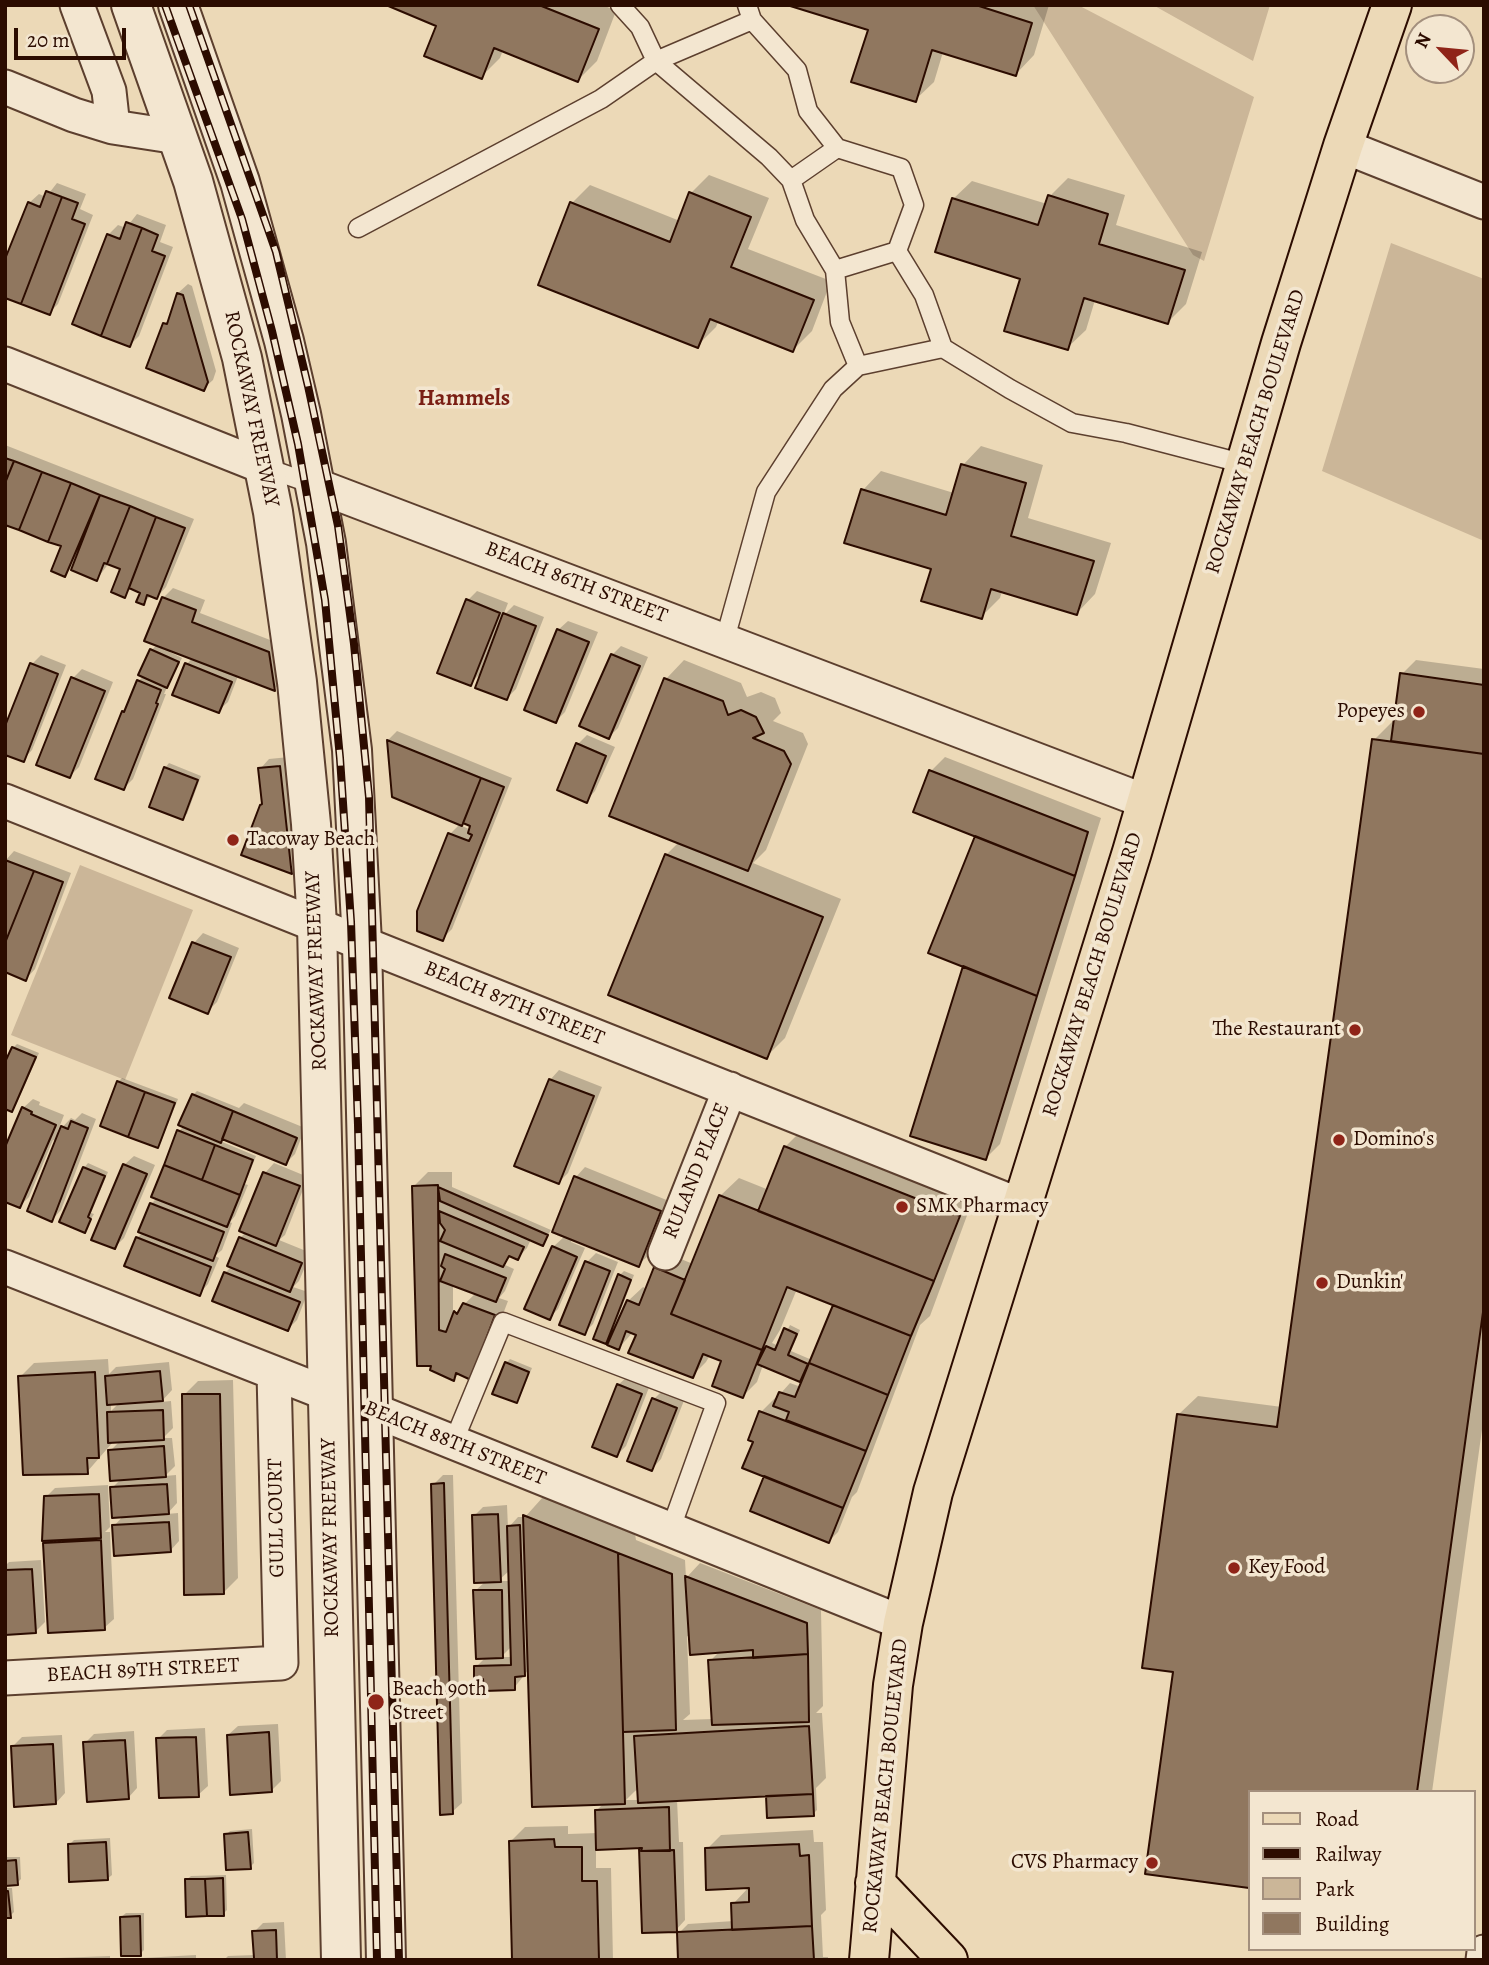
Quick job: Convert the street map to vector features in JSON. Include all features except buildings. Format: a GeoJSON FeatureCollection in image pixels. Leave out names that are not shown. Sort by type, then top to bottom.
{"type":"FeatureCollection","features":[{"type":"Feature","properties":{"kind":"main road","name":"ROCKAWAY BEACH BOULEVARD"},"geometry":{"type":"LineString","coordinates":[[869,1960],[888,1722],[903,1623],[945,1450],[1146,802],[1245,464],[1343,146],[1392,5]]}},
{"type":"Feature","properties":{"kind":"main road"},"geometry":{"type":"LineString","coordinates":[[875,1883],[948,1960]]}},
{"type":"Feature","properties":{"kind":"street"},"geometry":{"type":"LineString","coordinates":[[77,5],[109,91],[113,127]]}},
{"type":"Feature","properties":{"kind":"street","name":"ROCKAWAY FREEWAY"},"geometry":{"type":"LineString","coordinates":[[131,5],[178,137],[227,301],[255,414],[273,512],[298,682],[317,925],[341,1960]]}},
{"type":"Feature","properties":{"kind":"street","name":"ROCKAWAY FREEWAY"},"geometry":{"type":"LineString","coordinates":[[178,5],[225,136],[284,341],[315,485],[336,612],[352,750],[362,943],[386,1960]]}},
{"type":"Feature","properties":{"kind":"street"},"geometry":{"type":"LineString","coordinates":[[5,87],[74,115],[113,127],[178,137]]}},
{"type":"Feature","properties":{"kind":"street"},"geometry":{"type":"LineString","coordinates":[[1343,146],[1484,202]]}},
{"type":"Feature","properties":{"kind":"street","name":"BEACH 86TH STREET"},"geometry":{"type":"LineString","coordinates":[[5,364],[264,467]]}},
{"type":"Feature","properties":{"kind":"street","name":"BEACH 86TH STREET"},"geometry":{"type":"LineString","coordinates":[[315,485],[725,639],[1146,802]]}},
{"type":"Feature","properties":{"kind":"street","name":"BEACH 87TH STREET"},"geometry":{"type":"LineString","coordinates":[[5,801],[1022,1206]]}},
{"type":"Feature","properties":{"kind":"street","name":"RULAND PLACE"},"geometry":{"type":"LineString","coordinates":[[665,1253],[730,1089]]}},
{"type":"Feature","properties":{"kind":"street","name":"BEACH 88TH STREET"},"geometry":{"type":"LineString","coordinates":[[5,1266],[328,1394]]}},
{"type":"Feature","properties":{"kind":"street","name":"GULL COURT"},"geometry":{"type":"LineString","coordinates":[[274,1373],[281,1663]]}},
{"type":"Feature","properties":{"kind":"street","name":"BEACH 88TH STREET"},"geometry":{"type":"LineString","coordinates":[[373,1410],[903,1623]]}},
{"type":"Feature","properties":{"kind":"street","name":"BEACH 89TH STREET"},"geometry":{"type":"LineString","coordinates":[[5,1678],[281,1663]]}},
{"type":"Feature","properties":{"kind":"street"},"geometry":{"type":"LineString","coordinates":[[1483,1960],[1484,1952]]}},
{"type":"Feature","properties":{"kind":"lane"},"geometry":{"type":"LineString","coordinates":[[620,5],[640,27],[656,61],[791,180],[805,220],[835,270],[840,322],[858,366]]}},
{"type":"Feature","properties":{"kind":"lane"},"geometry":{"type":"LineString","coordinates":[[358,228],[601,100],[656,61],[749,13],[797,70],[808,111],[837,148],[901,168],[914,205],[897,251]]}},
{"type":"Feature","properties":{"kind":"lane"},"geometry":{"type":"LineString","coordinates":[[178,137],[225,136]]}},
{"type":"Feature","properties":{"kind":"lane"},"geometry":{"type":"LineString","coordinates":[[791,180],[837,148]]}},
{"type":"Feature","properties":{"kind":"lane"},"geometry":{"type":"LineString","coordinates":[[835,270],[897,251]]}},
{"type":"Feature","properties":{"kind":"lane"},"geometry":{"type":"LineString","coordinates":[[897,251],[924,295],[943,348],[1010,390],[1072,423],[1126,433],[1245,464]]}},
{"type":"Feature","properties":{"kind":"lane"},"geometry":{"type":"LineString","coordinates":[[725,639],[766,492],[833,389],[858,366],[943,348]]}},
{"type":"Feature","properties":{"kind":"lane","name":"BEACH 86TH STREET"},"geometry":{"type":"LineString","coordinates":[[264,467],[315,485]]}},
{"type":"Feature","properties":{"kind":"lane"},"geometry":{"type":"LineString","coordinates":[[453,1443],[503,1322],[716,1403],[670,1531]]}},
{"type":"Feature","properties":{"kind":"lane","name":"BEACH 88TH STREET"},"geometry":{"type":"LineString","coordinates":[[328,1394],[373,1410]]}},
{"type":"Feature","properties":{"kind":"green space"},"geometry":{"type":"Polygon","coordinates":[[[1033,5],[1078,5],[1254,97],[1204,261],[1193,255],[1033,5]]]}},
{"type":"Feature","properties":{"kind":"green space"},"geometry":{"type":"Polygon","coordinates":[[[1153,5],[1270,5],[1253,61],[1153,5]]]}},
{"type":"Feature","properties":{"kind":"green space"},"geometry":{"type":"Polygon","coordinates":[[[1391,243],[1484,279],[1484,541],[1322,471],[1391,243]]]}},
{"type":"Feature","properties":{"kind":"green space"},"geometry":{"type":"Polygon","coordinates":[[[80,865],[193,910],[125,1080],[11,1035],[80,865]]]}},
{"type":"Feature","properties":{"kind":"railway"},"geometry":{"type":"LineString","coordinates":[[165,5],[242,219],[298,444],[325,600],[340,758],[351,922],[377,1960]]}},
{"type":"Feature","properties":{"kind":"railway"},"geometry":{"type":"LineString","coordinates":[[189,5],[276,252],[338,526],[354,644],[369,797],[399,1960]]}},
{"type":"Feature","properties":{"kind":"place","name":"Popeyes"},"geometry":{"type":"Point","coordinates":[1419,712]}},
{"type":"Feature","properties":{"kind":"place","name":"Tacoway Beach"},"geometry":{"type":"Point","coordinates":[233,840]}},
{"type":"Feature","properties":{"kind":"place","name":"The Restaurant"},"geometry":{"type":"Point","coordinates":[1355,1030]}},
{"type":"Feature","properties":{"kind":"place","name":"Domino's"},"geometry":{"type":"Point","coordinates":[1339,1140]}},
{"type":"Feature","properties":{"kind":"place","name":"SMK Pharmacy"},"geometry":{"type":"Point","coordinates":[902,1207]}},
{"type":"Feature","properties":{"kind":"place","name":"Dunkin'"},"geometry":{"type":"Point","coordinates":[1322,1283]}},
{"type":"Feature","properties":{"kind":"place","name":"Key Food"},"geometry":{"type":"Point","coordinates":[1234,1568]}},
{"type":"Feature","properties":{"kind":"place","name":"Beach 90th Street"},"geometry":{"type":"Point","coordinates":[376,1702]}},
{"type":"Feature","properties":{"kind":"place","name":"CVS Pharmacy"},"geometry":{"type":"Point","coordinates":[1152,1863]}},
{"type":"Feature","properties":{"kind":"district","name":"Hammels"},"geometry":{"type":"Point","coordinates":[464,399]}}]}
